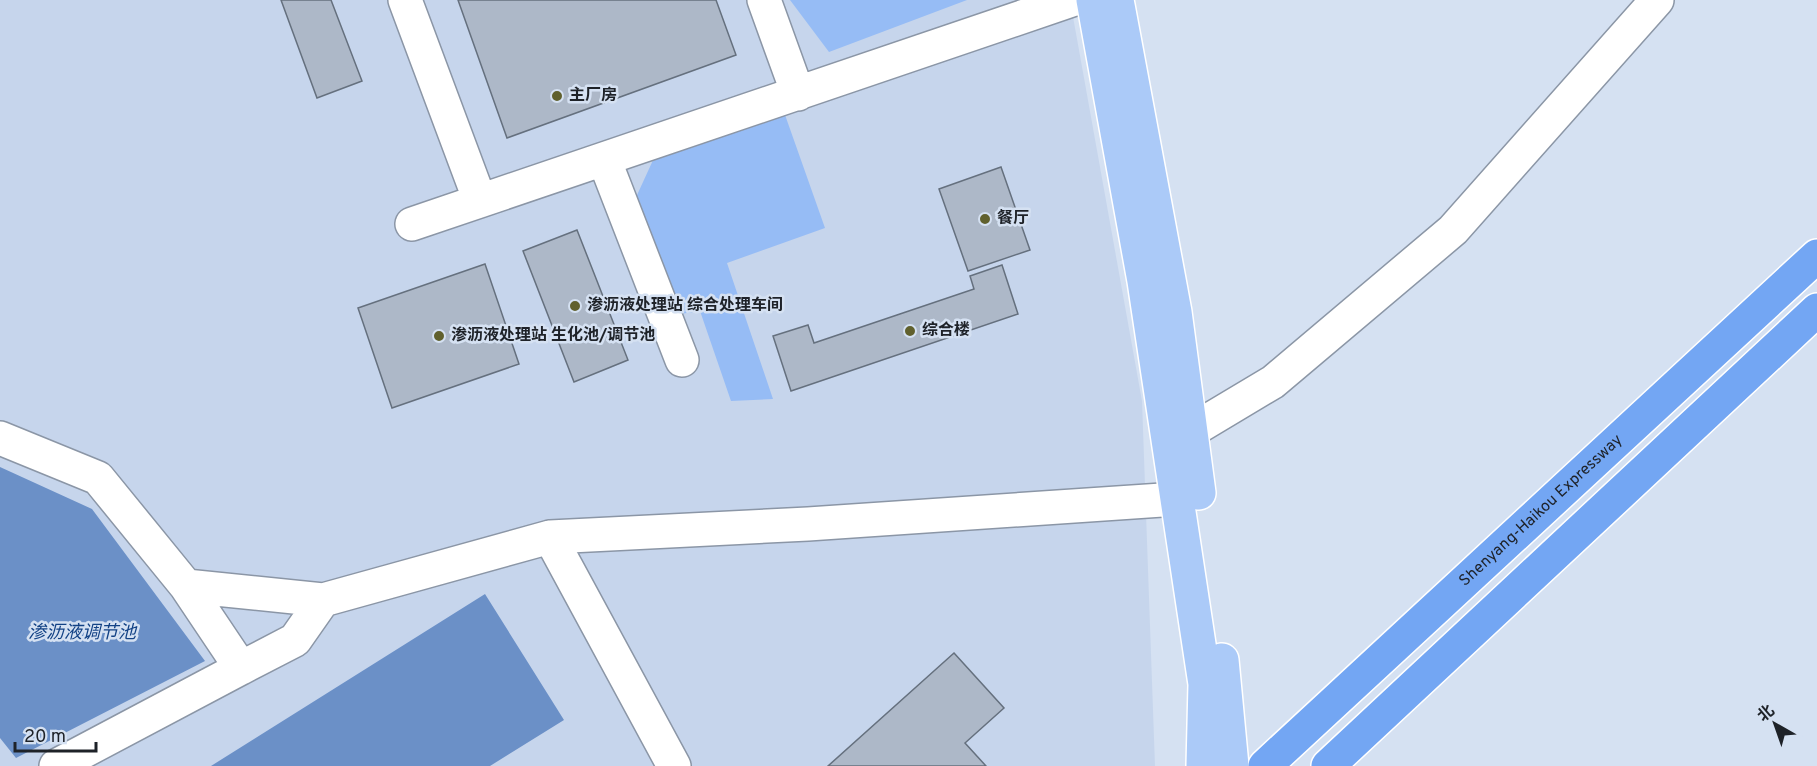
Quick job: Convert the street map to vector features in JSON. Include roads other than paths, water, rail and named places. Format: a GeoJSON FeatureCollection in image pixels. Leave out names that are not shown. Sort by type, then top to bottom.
{"type":"FeatureCollection","features":[{"type":"Feature","properties":{"kind":"highway","name":"Shenyang-Haikou Expressway"},"geometry":{"type":"LineString","coordinates":[[1265,766],[1817,256]]}},
{"type":"Feature","properties":{"kind":"highway"},"geometry":{"type":"LineString","coordinates":[[1328,766],[1817,310]]}},
{"type":"Feature","properties":{"kind":"main road"},"geometry":{"type":"LineString","coordinates":[[1093,0],[1144,281],[1177,499],[1232,766]]}},
{"type":"Feature","properties":{"kind":"main road"},"geometry":{"type":"LineString","coordinates":[[1117,0],[1175,312],[1191,431],[1215,683],[1203,766]]}},
{"type":"Feature","properties":{"kind":"street"},"geometry":{"type":"LineString","coordinates":[[405,0],[480,201]]}},
{"type":"Feature","properties":{"kind":"street"},"geometry":{"type":"LineString","coordinates":[[764,0],[798,94]]}},
{"type":"Feature","properties":{"kind":"street"},"geometry":{"type":"LineString","coordinates":[[412,224],[1072,0]]}},
{"type":"Feature","properties":{"kind":"street"},"geometry":{"type":"LineString","coordinates":[[1191,431],[1273,382],[1453,230],[1658,0]]}},
{"type":"Feature","properties":{"kind":"street"},"geometry":{"type":"LineString","coordinates":[[604,159],[682,360]]}},
{"type":"Feature","properties":{"kind":"street"},"geometry":{"type":"LineString","coordinates":[[0,438],[98,478],[186,586],[241,668]]}},
{"type":"Feature","properties":{"kind":"street"},"geometry":{"type":"LineString","coordinates":[[186,586],[323,600],[550,537],[808,524],[1177,499]]}},
{"type":"Feature","properties":{"kind":"street"},"geometry":{"type":"LineString","coordinates":[[550,537],[674,766]]}},
{"type":"Feature","properties":{"kind":"street"},"geometry":{"type":"LineString","coordinates":[[56,766],[295,639],[323,600]]}},
{"type":"Feature","properties":{"kind":"water","name":"渗沥液调节池"},"geometry":{"type":"Polygon","coordinates":[[[0,467],[92,509],[205,661],[16,758],[0,738],[0,467]]]}},
{"type":"Feature","properties":{"kind":"water"},"geometry":{"type":"Polygon","coordinates":[[[485,594],[564,720],[490,766],[211,766],[485,594]]]}},
{"type":"Feature","properties":{"kind":"place","name":"主厂房"},"geometry":{"type":"Point","coordinates":[557,96]}},
{"type":"Feature","properties":{"kind":"place","name":"餐厅"},"geometry":{"type":"Point","coordinates":[985,219]}},
{"type":"Feature","properties":{"kind":"place","name":"渗沥液处理站 综合处理车间"},"geometry":{"type":"Point","coordinates":[575,306]}},
{"type":"Feature","properties":{"kind":"place","name":"综合楼"},"geometry":{"type":"Point","coordinates":[910,331]}},
{"type":"Feature","properties":{"kind":"place","name":"渗沥液处理站 生化池/调节池"},"geometry":{"type":"Point","coordinates":[439,336]}}]}
